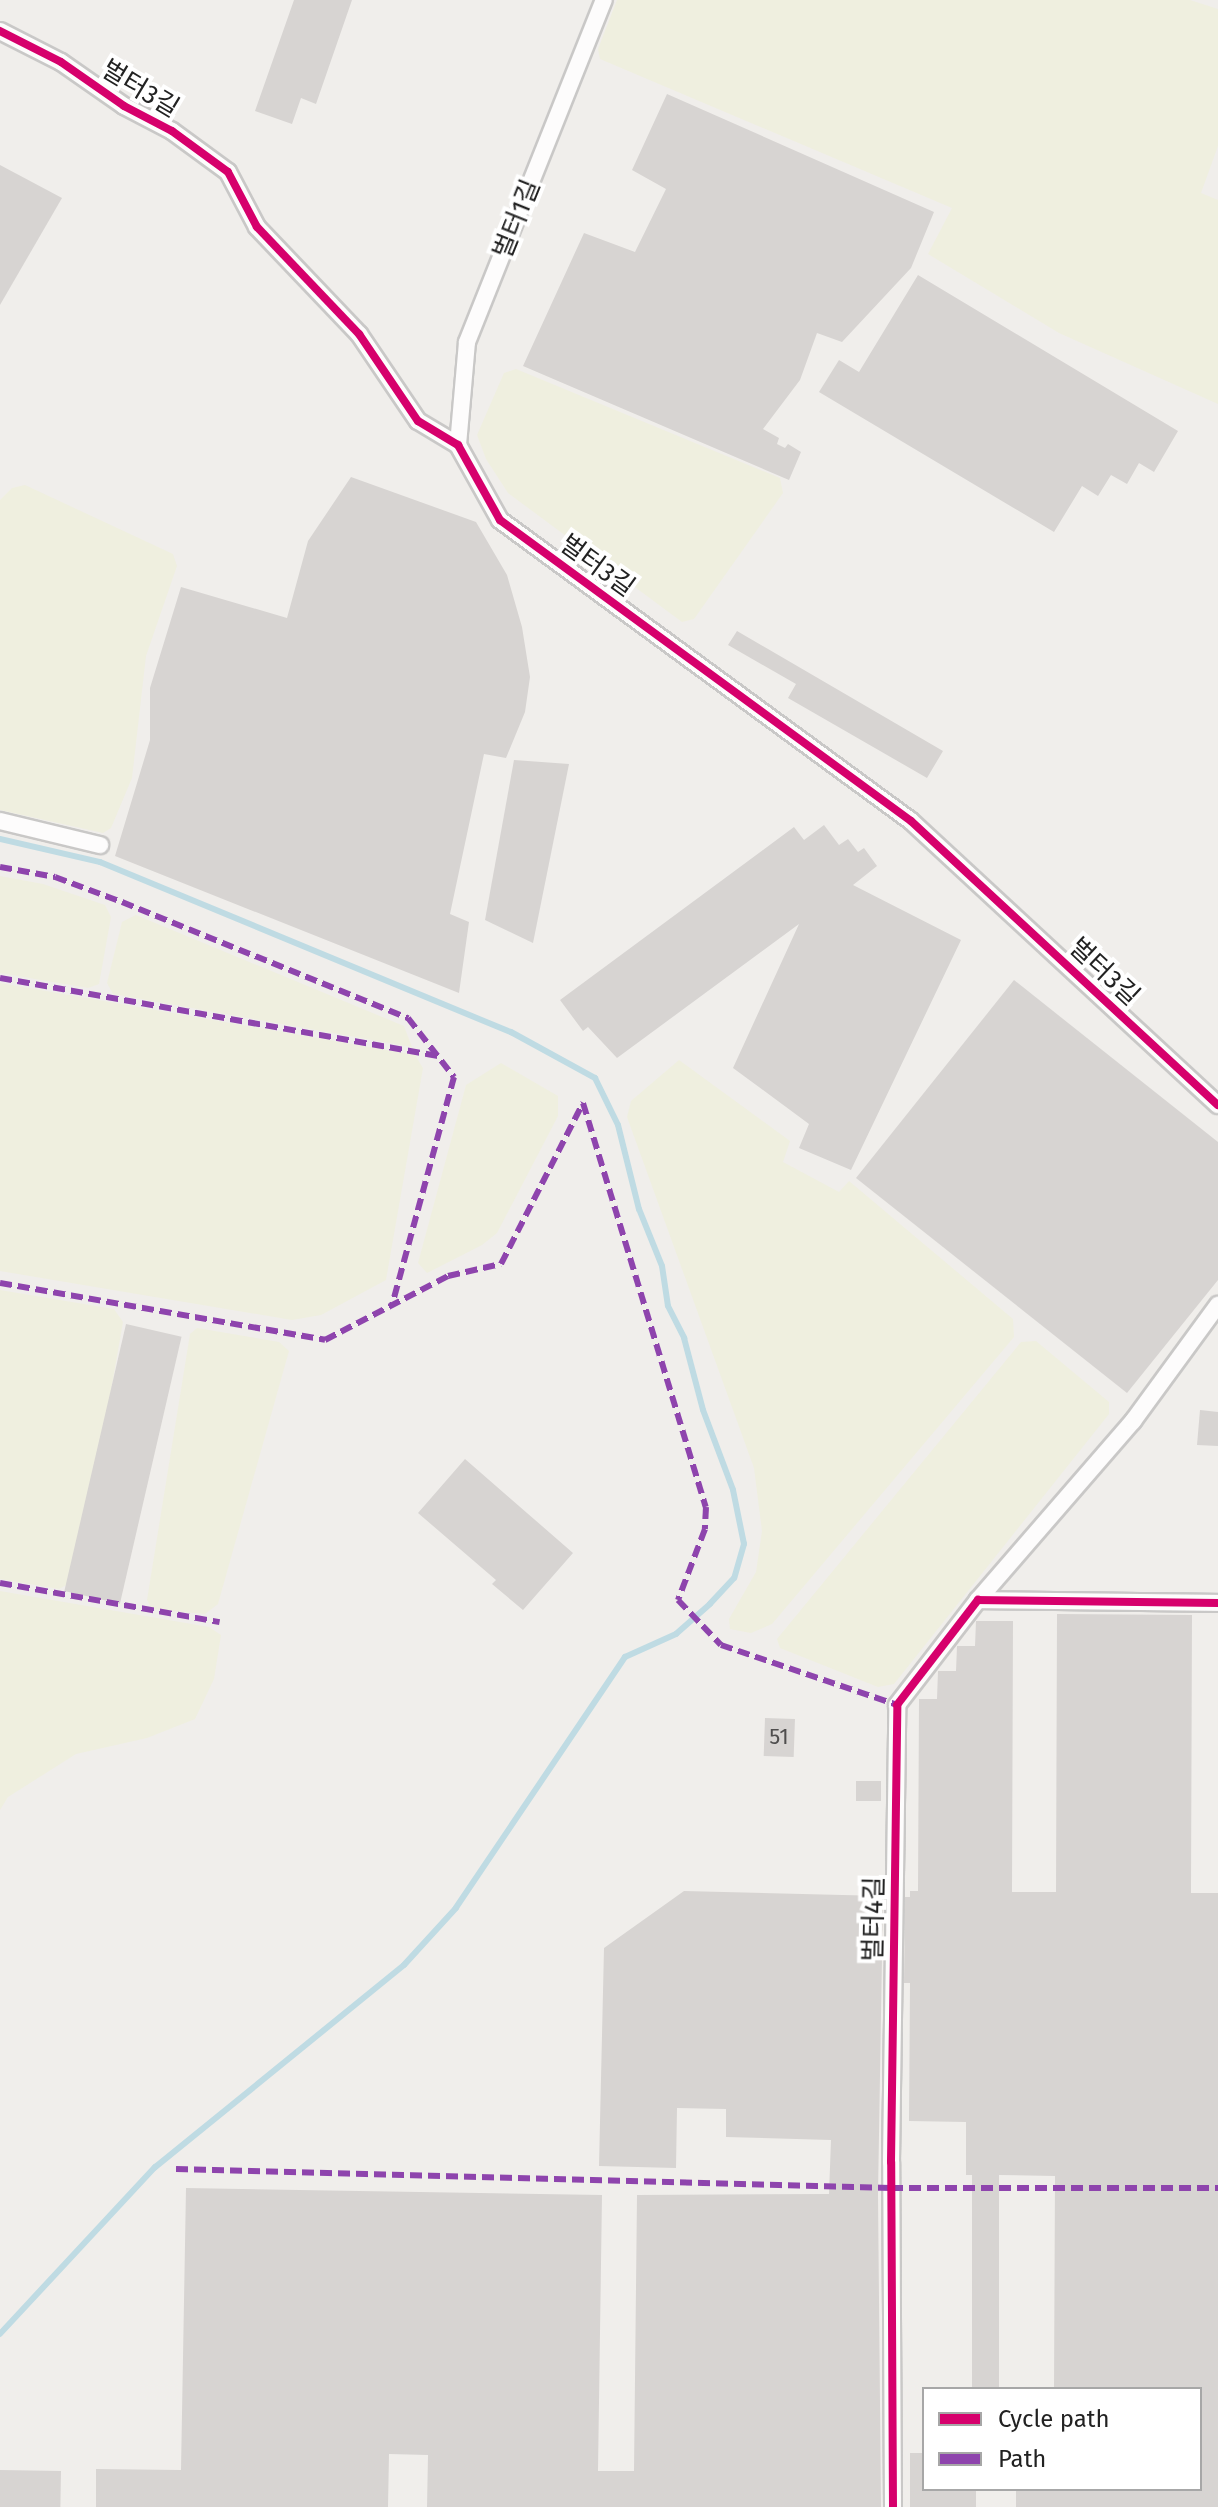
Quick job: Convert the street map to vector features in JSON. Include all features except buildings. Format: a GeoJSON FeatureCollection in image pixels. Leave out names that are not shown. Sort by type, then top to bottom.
{"type":"FeatureCollection","features":[{"type":"Feature","properties":{"kind":"street","name":"벌터1길"},"geometry":{"type":"LineString","coordinates":[[458,445],[467,342],[604,0]]}},
{"type":"Feature","properties":{"kind":"street","name":"벌터3길"},"geometry":{"type":"LineString","coordinates":[[0,31],[61,62],[124,106],[172,131],[228,172],[257,227],[359,334],[418,421],[458,445],[500,520],[911,821],[1218,1105]]}},
{"type":"Feature","properties":{"kind":"street"},"geometry":{"type":"LineString","coordinates":[[0,821],[100,845]]}},
{"type":"Feature","properties":{"kind":"street","name":"벌터4길"},"geometry":{"type":"LineString","coordinates":[[893,2507],[891,2162],[897,1705],[978,1600],[1133,1421],[1218,1305]]}},
{"type":"Feature","properties":{"kind":"street"},"geometry":{"type":"LineString","coordinates":[[978,1600],[1218,1603]]}},
{"type":"Feature","properties":{"kind":"green space"},"geometry":{"type":"Polygon","coordinates":[[[617,0],[1190,0],[1218,9],[1218,146],[1201,193],[1218,200],[1218,404],[1059,333],[928,254],[952,208],[600,59],[598,49],[617,0]]]}},
{"type":"Feature","properties":{"kind":"green space"},"geometry":{"type":"Polygon","coordinates":[[[516,369],[780,478],[783,493],[694,619],[682,622],[508,493],[486,459],[477,435],[504,373],[516,369]]]}},
{"type":"Feature","properties":{"kind":"green space"},"geometry":{"type":"Polygon","coordinates":[[[25,485],[173,554],[177,566],[146,656],[132,778],[111,828],[103,833],[0,810],[0,500],[12,488],[25,485]]]}},
{"type":"Feature","properties":{"kind":"green space"},"geometry":{"type":"Polygon","coordinates":[[[0,876],[43,884],[105,905],[111,917],[99,984],[88,988],[0,973],[0,876]]]}},
{"type":"Feature","properties":{"kind":"green space"},"geometry":{"type":"Polygon","coordinates":[[[136,915],[404,1026],[412,1047],[113,994],[107,983],[122,922],[136,915]]]}},
{"type":"Feature","properties":{"kind":"green space"},"geometry":{"type":"Polygon","coordinates":[[[0,983],[415,1055],[423,1068],[386,1280],[321,1315],[292,1320],[0,1271],[0,983]]]}},
{"type":"Feature","properties":{"kind":"green space"},"geometry":{"type":"Polygon","coordinates":[[[679,1060],[790,1141],[783,1162],[839,1192],[849,1181],[1013,1319],[1014,1337],[772,1624],[751,1633],[730,1629],[729,1619],[756,1572],[762,1531],[754,1468],[627,1117],[631,1101],[679,1060]]]}},
{"type":"Feature","properties":{"kind":"green space"},"geometry":{"type":"Polygon","coordinates":[[[501,1063],[558,1096],[558,1116],[497,1233],[482,1245],[427,1273],[418,1263],[466,1085],[501,1063]]]}},
{"type":"Feature","properties":{"kind":"green space"},"geometry":{"type":"Polygon","coordinates":[[[0,1290],[114,1309],[123,1322],[78,1579],[59,1589],[0,1579],[0,1290]]]}},
{"type":"Feature","properties":{"kind":"green space"},"geometry":{"type":"Polygon","coordinates":[[[197,1328],[279,1342],[289,1351],[218,1604],[205,1614],[152,1609],[147,1600],[190,1334],[197,1328]]]}},
{"type":"Feature","properties":{"kind":"green space"},"geometry":{"type":"Polygon","coordinates":[[[1036,1341],[1109,1402],[1109,1414],[894,1684],[878,1687],[780,1648],[777,1639],[1021,1342],[1036,1341]]]}},
{"type":"Feature","properties":{"kind":"green space"},"geometry":{"type":"Polygon","coordinates":[[[0,1591],[209,1627],[221,1635],[214,1679],[195,1719],[147,1738],[76,1754],[8,1797],[0,1810],[0,1591]]]}},
{"type":"Feature","properties":{"kind":"waterway"},"geometry":{"type":"LineString","coordinates":[[0,839],[100,862],[511,1032],[595,1078],[618,1125],[639,1209],[662,1266],[668,1306],[684,1338],[703,1410],[733,1490],[744,1544],[734,1578],[710,1604],[676,1634],[625,1657],[456,1908],[404,1965],[155,2167],[0,2334]]}},
{"type":"Feature","properties":{"kind":"marked path"},"geometry":{"type":"LineString","coordinates":[[0,867],[55,877],[408,1018],[454,1077],[392,1305]]}},
{"type":"Feature","properties":{"kind":"marked path"},"geometry":{"type":"LineString","coordinates":[[0,978],[438,1056]]}},
{"type":"Feature","properties":{"kind":"marked path"},"geometry":{"type":"LineString","coordinates":[[0,1283],[325,1340],[448,1276],[501,1264],[583,1103],[706,1507],[705,1529],[678,1600],[721,1645],[897,1705]]}},
{"type":"Feature","properties":{"kind":"marked path"},"geometry":{"type":"LineString","coordinates":[[0,1583],[220,1622]]}},
{"type":"Feature","properties":{"kind":"marked path"},"geometry":{"type":"LineString","coordinates":[[176,2169],[891,2188],[1218,2188]]}},
{"type":"Feature","properties":{"kind":"cycle path"},"geometry":{"type":"LineString","coordinates":[[0,31],[61,62],[124,106],[172,131],[228,172],[257,227],[359,334],[418,421],[458,445],[500,520],[911,821],[1218,1105]]}},
{"type":"Feature","properties":{"kind":"cycle path"},"geometry":{"type":"LineString","coordinates":[[893,2507],[891,2162],[897,1705],[978,1600],[1218,1603]]}}]}
